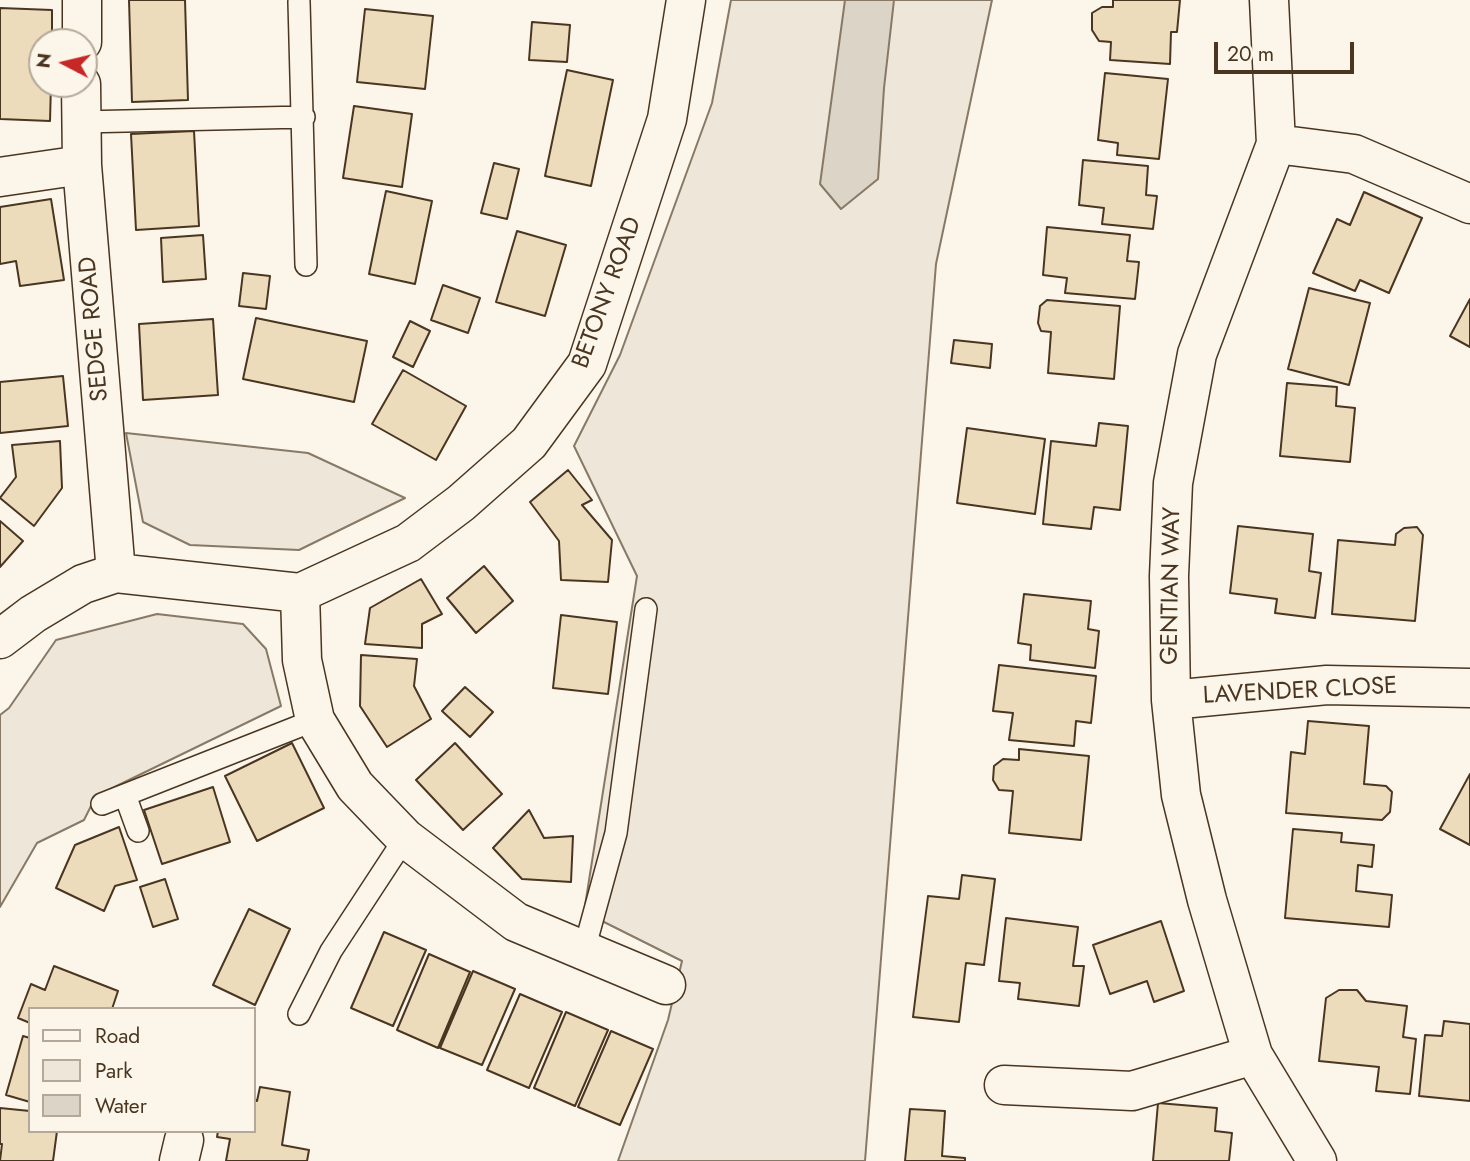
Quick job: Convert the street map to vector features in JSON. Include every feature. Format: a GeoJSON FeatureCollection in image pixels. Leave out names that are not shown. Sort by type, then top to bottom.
{"type":"FeatureCollection","features":[{"type":"Feature","properties":{"kind":"street"},"geometry":{"type":"LineString","coordinates":[[82,0],[82,28]]}},
{"type":"Feature","properties":{"kind":"street","name":"BETONY ROAD"},"geometry":{"type":"LineString","coordinates":[[300,593],[408,542],[461,503],[529,443],[587,364],[667,119],[686,0]]}},
{"type":"Feature","properties":{"kind":"street","name":"GENTIAN WAY"},"geometry":{"type":"LineString","coordinates":[[1269,0],[1276,144],[1197,354],[1173,482],[1169,576],[1171,699],[1181,795],[1253,1055],[1317,1161]]}},
{"type":"Feature","properties":{"kind":"street","name":"SEDGE ROAD"},"geometry":{"type":"LineString","coordinates":[[81,98],[82,165],[116,573]]}},
{"type":"Feature","properties":{"kind":"street"},"geometry":{"type":"LineString","coordinates":[[1276,144],[1354,154],[1470,204]]}},
{"type":"Feature","properties":{"kind":"street"},"geometry":{"type":"LineString","coordinates":[[0,177],[82,165]]}},
{"type":"Feature","properties":{"kind":"street"},"geometry":{"type":"LineString","coordinates":[[0,639],[33,614],[83,584],[116,573],[300,593],[302,660],[315,720],[355,786],[405,838],[516,922],[666,985]]}},
{"type":"Feature","properties":{"kind":"street","name":"LAVENDER CLOSE"},"geometry":{"type":"LineString","coordinates":[[1171,699],[1327,685],[1470,688]]}},
{"type":"Feature","properties":{"kind":"street"},"geometry":{"type":"LineString","coordinates":[[1004,1086],[1132,1091],[1253,1055]]}},
{"type":"Feature","properties":{"kind":"lane"},"geometry":{"type":"LineString","coordinates":[[299,2],[306,265]]}},
{"type":"Feature","properties":{"kind":"lane"},"geometry":{"type":"LineString","coordinates":[[81,122],[304,117]]}},
{"type":"Feature","properties":{"kind":"lane"},"geometry":{"type":"LineString","coordinates":[[584,950],[616,833],[646,609]]}},
{"type":"Feature","properties":{"kind":"lane"},"geometry":{"type":"LineString","coordinates":[[102,804],[315,720]]}},
{"type":"Feature","properties":{"kind":"lane"},"geometry":{"type":"LineString","coordinates":[[125,795],[138,831]]}},
{"type":"Feature","properties":{"kind":"lane"},"geometry":{"type":"LineString","coordinates":[[299,1014],[331,951],[405,838]]}},
{"type":"Feature","properties":{"kind":"green space"},"geometry":{"type":"Polygon","coordinates":[[[731,0],[992,0],[936,264],[865,1161],[618,1161],[668,1020],[682,961],[584,912],[637,576],[574,446],[620,355],[712,103],[731,0]]]}},
{"type":"Feature","properties":{"kind":"green space"},"geometry":{"type":"Polygon","coordinates":[[[126,433],[308,453],[405,498],[299,550],[190,545],[143,522],[126,433]]]}},
{"type":"Feature","properties":{"kind":"green space"},"geometry":{"type":"Polygon","coordinates":[[[157,614],[243,624],[266,649],[281,706],[96,796],[84,820],[37,843],[0,907],[0,715],[9,708],[56,640],[157,614]]]}},
{"type":"Feature","properties":{"kind":"water"},"geometry":{"type":"Polygon","coordinates":[[[845,0],[894,0],[884,88],[878,179],[841,209],[820,184],[845,0]]]}},
{"type":"Feature","properties":{"kind":"building"},"geometry":{"type":"Polygon","coordinates":[[[129,0],[185,0],[188,100],[132,102],[129,0]]]}},
{"type":"Feature","properties":{"kind":"building"},"geometry":{"type":"Polygon","coordinates":[[[1113,0],[1180,0],[1177,32],[1171,32],[1170,64],[1110,60],[1111,42],[1099,41],[1092,30],[1092,13],[1102,7],[1113,7],[1113,0]]]}},
{"type":"Feature","properties":{"kind":"building"},"geometry":{"type":"Polygon","coordinates":[[[0,8],[52,10],[52,28],[28,28],[28,98],[51,98],[50,121],[0,119],[0,8]]]}},
{"type":"Feature","properties":{"kind":"building"},"geometry":{"type":"Polygon","coordinates":[[[365,9],[433,16],[425,89],[357,82],[365,9]]]}},
{"type":"Feature","properties":{"kind":"building"},"geometry":{"type":"Polygon","coordinates":[[[532,22],[570,25],[567,62],[529,60],[532,22]]]}},
{"type":"Feature","properties":{"kind":"building"},"geometry":{"type":"Polygon","coordinates":[[[567,70],[613,80],[591,186],[545,176],[567,70]]]}},
{"type":"Feature","properties":{"kind":"building"},"geometry":{"type":"Polygon","coordinates":[[[1105,73],[1168,79],[1159,159],[1117,155],[1118,143],[1098,140],[1105,73]]]}},
{"type":"Feature","properties":{"kind":"building"},"geometry":{"type":"Polygon","coordinates":[[[354,106],[412,114],[402,187],[343,178],[354,106]]]}},
{"type":"Feature","properties":{"kind":"building"},"geometry":{"type":"Polygon","coordinates":[[[194,131],[199,226],[136,230],[131,134],[194,131]]]}},
{"type":"Feature","properties":{"kind":"building"},"geometry":{"type":"Polygon","coordinates":[[[1083,160],[1148,166],[1146,195],[1157,196],[1153,229],[1102,224],[1104,208],[1079,205],[1083,160]]]}},
{"type":"Feature","properties":{"kind":"building"},"geometry":{"type":"Polygon","coordinates":[[[494,163],[519,169],[507,219],[481,213],[494,163]]]}},
{"type":"Feature","properties":{"kind":"building"},"geometry":{"type":"Polygon","coordinates":[[[386,191],[432,201],[415,284],[369,274],[386,191]]]}},
{"type":"Feature","properties":{"kind":"building"},"geometry":{"type":"Polygon","coordinates":[[[1364,192],[1422,218],[1389,293],[1360,280],[1355,291],[1313,273],[1337,219],[1350,225],[1364,192]]]}},
{"type":"Feature","properties":{"kind":"building"},"geometry":{"type":"Polygon","coordinates":[[[51,199],[64,280],[20,286],[16,261],[0,264],[0,207],[51,199]]]}},
{"type":"Feature","properties":{"kind":"building"},"geometry":{"type":"Polygon","coordinates":[[[1047,227],[1130,235],[1127,261],[1139,262],[1135,299],[1065,293],[1067,278],[1043,275],[1047,227]]]}},
{"type":"Feature","properties":{"kind":"building"},"geometry":{"type":"Polygon","coordinates":[[[517,231],[566,245],[545,316],[496,302],[517,231]]]}},
{"type":"Feature","properties":{"kind":"building"},"geometry":{"type":"Polygon","coordinates":[[[203,235],[206,279],[163,282],[161,238],[203,235]]]}},
{"type":"Feature","properties":{"kind":"building"},"geometry":{"type":"Polygon","coordinates":[[[243,273],[270,276],[266,309],[239,306],[243,273]]]}},
{"type":"Feature","properties":{"kind":"building"},"geometry":{"type":"Polygon","coordinates":[[[443,285],[480,298],[468,333],[431,320],[443,285]]]}},
{"type":"Feature","properties":{"kind":"building"},"geometry":{"type":"Polygon","coordinates":[[[1309,288],[1370,303],[1349,385],[1288,369],[1309,288]]]}},
{"type":"Feature","properties":{"kind":"building"},"geometry":{"type":"Polygon","coordinates":[[[1470,299],[1470,347],[1450,336],[1470,299]]]}},
{"type":"Feature","properties":{"kind":"building"},"geometry":{"type":"Polygon","coordinates":[[[1047,300],[1120,306],[1114,379],[1048,373],[1051,332],[1041,331],[1038,323],[1040,306],[1047,300]]]}},
{"type":"Feature","properties":{"kind":"building"},"geometry":{"type":"Polygon","coordinates":[[[256,318],[367,341],[354,402],[243,379],[256,318]]]}},
{"type":"Feature","properties":{"kind":"building"},"geometry":{"type":"Polygon","coordinates":[[[213,319],[218,395],[143,400],[139,324],[213,319]]]}},
{"type":"Feature","properties":{"kind":"building"},"geometry":{"type":"Polygon","coordinates":[[[410,321],[430,331],[413,367],[393,357],[410,321]]]}},
{"type":"Feature","properties":{"kind":"building"},"geometry":{"type":"Polygon","coordinates":[[[954,340],[992,344],[990,368],[951,363],[954,340]]]}},
{"type":"Feature","properties":{"kind":"building"},"geometry":{"type":"Polygon","coordinates":[[[403,370],[466,406],[436,460],[372,424],[403,370]]]}},
{"type":"Feature","properties":{"kind":"building"},"geometry":{"type":"Polygon","coordinates":[[[63,376],[68,426],[0,433],[0,382],[63,376]]]}},
{"type":"Feature","properties":{"kind":"building"},"geometry":{"type":"Polygon","coordinates":[[[1287,383],[1337,387],[1336,406],[1355,408],[1350,462],[1280,456],[1287,383]]]}},
{"type":"Feature","properties":{"kind":"building"},"geometry":{"type":"Polygon","coordinates":[[[1099,423],[1128,426],[1120,510],[1094,507],[1091,529],[1043,524],[1051,441],[1096,446],[1099,423]]]}},
{"type":"Feature","properties":{"kind":"building"},"geometry":{"type":"Polygon","coordinates":[[[967,428],[1045,439],[1035,514],[957,503],[967,428]]]}},
{"type":"Feature","properties":{"kind":"building"},"geometry":{"type":"Polygon","coordinates":[[[60,441],[62,488],[34,526],[0,498],[16,477],[12,445],[60,441]]]}},
{"type":"Feature","properties":{"kind":"building"},"geometry":{"type":"Polygon","coordinates":[[[568,470],[592,500],[582,505],[612,540],[608,582],[561,580],[559,541],[530,502],[568,470]]]}},
{"type":"Feature","properties":{"kind":"building"},"geometry":{"type":"Polygon","coordinates":[[[0,521],[23,541],[0,567],[0,521]]]}},
{"type":"Feature","properties":{"kind":"building"},"geometry":{"type":"Polygon","coordinates":[[[1238,526],[1313,534],[1309,571],[1321,573],[1315,618],[1275,613],[1277,599],[1230,593],[1238,526]]]}},
{"type":"Feature","properties":{"kind":"building"},"geometry":{"type":"Polygon","coordinates":[[[1417,527],[1423,535],[1415,621],[1332,614],[1338,540],[1395,545],[1396,534],[1404,528],[1417,527]]]}},
{"type":"Feature","properties":{"kind":"building"},"geometry":{"type":"Polygon","coordinates":[[[484,566],[513,601],[476,633],[447,598],[484,566]]]}},
{"type":"Feature","properties":{"kind":"building"},"geometry":{"type":"Polygon","coordinates":[[[421,579],[442,614],[422,624],[422,648],[365,644],[370,608],[421,579]]]}},
{"type":"Feature","properties":{"kind":"building"},"geometry":{"type":"Polygon","coordinates":[[[1024,594],[1091,601],[1088,629],[1099,631],[1095,668],[1030,660],[1031,645],[1018,643],[1024,594]]]}},
{"type":"Feature","properties":{"kind":"building"},"geometry":{"type":"Polygon","coordinates":[[[561,615],[617,622],[608,694],[553,688],[561,615]]]}},
{"type":"Feature","properties":{"kind":"building"},"geometry":{"type":"Polygon","coordinates":[[[361,655],[417,659],[414,686],[431,719],[387,747],[360,706],[361,655]]]}},
{"type":"Feature","properties":{"kind":"building"},"geometry":{"type":"Polygon","coordinates":[[[999,665],[1096,676],[1091,723],[1076,721],[1074,746],[1009,740],[1013,713],[993,711],[999,665]]]}},
{"type":"Feature","properties":{"kind":"building"},"geometry":{"type":"Polygon","coordinates":[[[465,687],[493,712],[470,737],[442,711],[465,687]]]}},
{"type":"Feature","properties":{"kind":"building"},"geometry":{"type":"Polygon","coordinates":[[[1308,721],[1369,726],[1364,784],[1386,786],[1392,792],[1390,812],[1382,820],[1286,813],[1291,752],[1305,754],[1308,721]]]}},
{"type":"Feature","properties":{"kind":"building"},"geometry":{"type":"Polygon","coordinates":[[[292,743],[324,808],[257,841],[225,776],[292,743]]]}},
{"type":"Feature","properties":{"kind":"building"},"geometry":{"type":"Polygon","coordinates":[[[455,743],[502,794],[463,830],[416,780],[455,743]]]}},
{"type":"Feature","properties":{"kind":"building"},"geometry":{"type":"Polygon","coordinates":[[[1019,749],[1089,756],[1081,840],[1009,833],[1013,791],[999,790],[993,780],[994,766],[1003,759],[1019,760],[1019,749]]]}},
{"type":"Feature","properties":{"kind":"building"},"geometry":{"type":"Polygon","coordinates":[[[1470,774],[1470,845],[1440,829],[1470,774]]]}},
{"type":"Feature","properties":{"kind":"building"},"geometry":{"type":"Polygon","coordinates":[[[213,787],[230,842],[162,864],[144,810],[213,787]]]}},
{"type":"Feature","properties":{"kind":"building"},"geometry":{"type":"Polygon","coordinates":[[[529,810],[544,838],[573,836],[571,882],[522,879],[493,848],[529,810]]]}},
{"type":"Feature","properties":{"kind":"building"},"geometry":{"type":"Polygon","coordinates":[[[119,827],[137,880],[115,886],[104,911],[56,888],[75,845],[119,827]]]}},
{"type":"Feature","properties":{"kind":"building"},"geometry":{"type":"Polygon","coordinates":[[[1293,829],[1342,833],[1341,842],[1374,845],[1372,867],[1358,865],[1356,891],[1392,895],[1389,927],[1285,918],[1293,829]]]}},
{"type":"Feature","properties":{"kind":"building"},"geometry":{"type":"Polygon","coordinates":[[[962,875],[995,879],[984,965],[966,963],[959,1022],[913,1017],[928,896],[959,899],[962,875]]]}},
{"type":"Feature","properties":{"kind":"building"},"geometry":{"type":"Polygon","coordinates":[[[165,879],[178,919],[153,927],[140,887],[165,879]]]}},
{"type":"Feature","properties":{"kind":"building"},"geometry":{"type":"Polygon","coordinates":[[[249,909],[290,929],[255,1005],[213,985],[249,909]]]}},
{"type":"Feature","properties":{"kind":"building"},"geometry":{"type":"Polygon","coordinates":[[[1006,918],[1078,927],[1073,966],[1084,966],[1079,1006],[1018,999],[1020,983],[999,981],[1006,918]]]}},
{"type":"Feature","properties":{"kind":"building"},"geometry":{"type":"Polygon","coordinates":[[[1161,921],[1184,991],[1154,1002],[1147,981],[1110,994],[1093,945],[1161,921]]]}},
{"type":"Feature","properties":{"kind":"building"},"geometry":{"type":"Polygon","coordinates":[[[384,932],[426,950],[393,1026],[351,1008],[384,932]]]}},
{"type":"Feature","properties":{"kind":"building"},"geometry":{"type":"Polygon","coordinates":[[[429,954],[470,972],[438,1048],[397,1030],[429,954]]]}},
{"type":"Feature","properties":{"kind":"building"},"geometry":{"type":"Polygon","coordinates":[[[54,966],[118,991],[113,1007],[28,1007],[28,1022],[18,1018],[31,984],[45,990],[54,966]]]}},
{"type":"Feature","properties":{"kind":"building"},"geometry":{"type":"Polygon","coordinates":[[[473,971],[515,989],[482,1065],[440,1048],[473,971]]]}},
{"type":"Feature","properties":{"kind":"building"},"geometry":{"type":"Polygon","coordinates":[[[1339,990],[1357,990],[1366,1001],[1407,1006],[1403,1037],[1416,1039],[1410,1094],[1376,1091],[1379,1067],[1319,1061],[1326,998],[1339,990]]]}},
{"type":"Feature","properties":{"kind":"building"},"geometry":{"type":"Polygon","coordinates":[[[520,994],[562,1012],[529,1088],[487,1070],[520,994]]]}},
{"type":"Feature","properties":{"kind":"building"},"geometry":{"type":"Polygon","coordinates":[[[566,1012],[608,1030],[575,1106],[534,1088],[566,1012]]]}},
{"type":"Feature","properties":{"kind":"building"},"geometry":{"type":"Polygon","coordinates":[[[1444,1021],[1470,1024],[1470,1101],[1419,1096],[1425,1035],[1442,1036],[1444,1021]]]}},
{"type":"Feature","properties":{"kind":"building"},"geometry":{"type":"Polygon","coordinates":[[[611,1031],[653,1049],[620,1125],[578,1107],[611,1031]]]}},
{"type":"Feature","properties":{"kind":"building"},"geometry":{"type":"Polygon","coordinates":[[[23,1036],[28,1037],[28,1101],[6,1095],[23,1036]]]}},
{"type":"Feature","properties":{"kind":"building"},"geometry":{"type":"Polygon","coordinates":[[[260,1087],[290,1092],[282,1145],[309,1150],[307,1161],[226,1161],[230,1139],[217,1137],[218,1133],[256,1133],[260,1087]]]}},
{"type":"Feature","properties":{"kind":"building"},"geometry":{"type":"Polygon","coordinates":[[[1158,1103],[1217,1108],[1215,1131],[1232,1133],[1229,1161],[1153,1161],[1158,1103]]]}},
{"type":"Feature","properties":{"kind":"building"},"geometry":{"type":"Polygon","coordinates":[[[0,1108],[28,1111],[28,1133],[57,1133],[53,1161],[0,1161],[0,1108]]]}},
{"type":"Feature","properties":{"kind":"building"},"geometry":{"type":"Polygon","coordinates":[[[910,1109],[945,1111],[942,1156],[965,1158],[965,1161],[905,1161],[910,1109]]]}}]}
